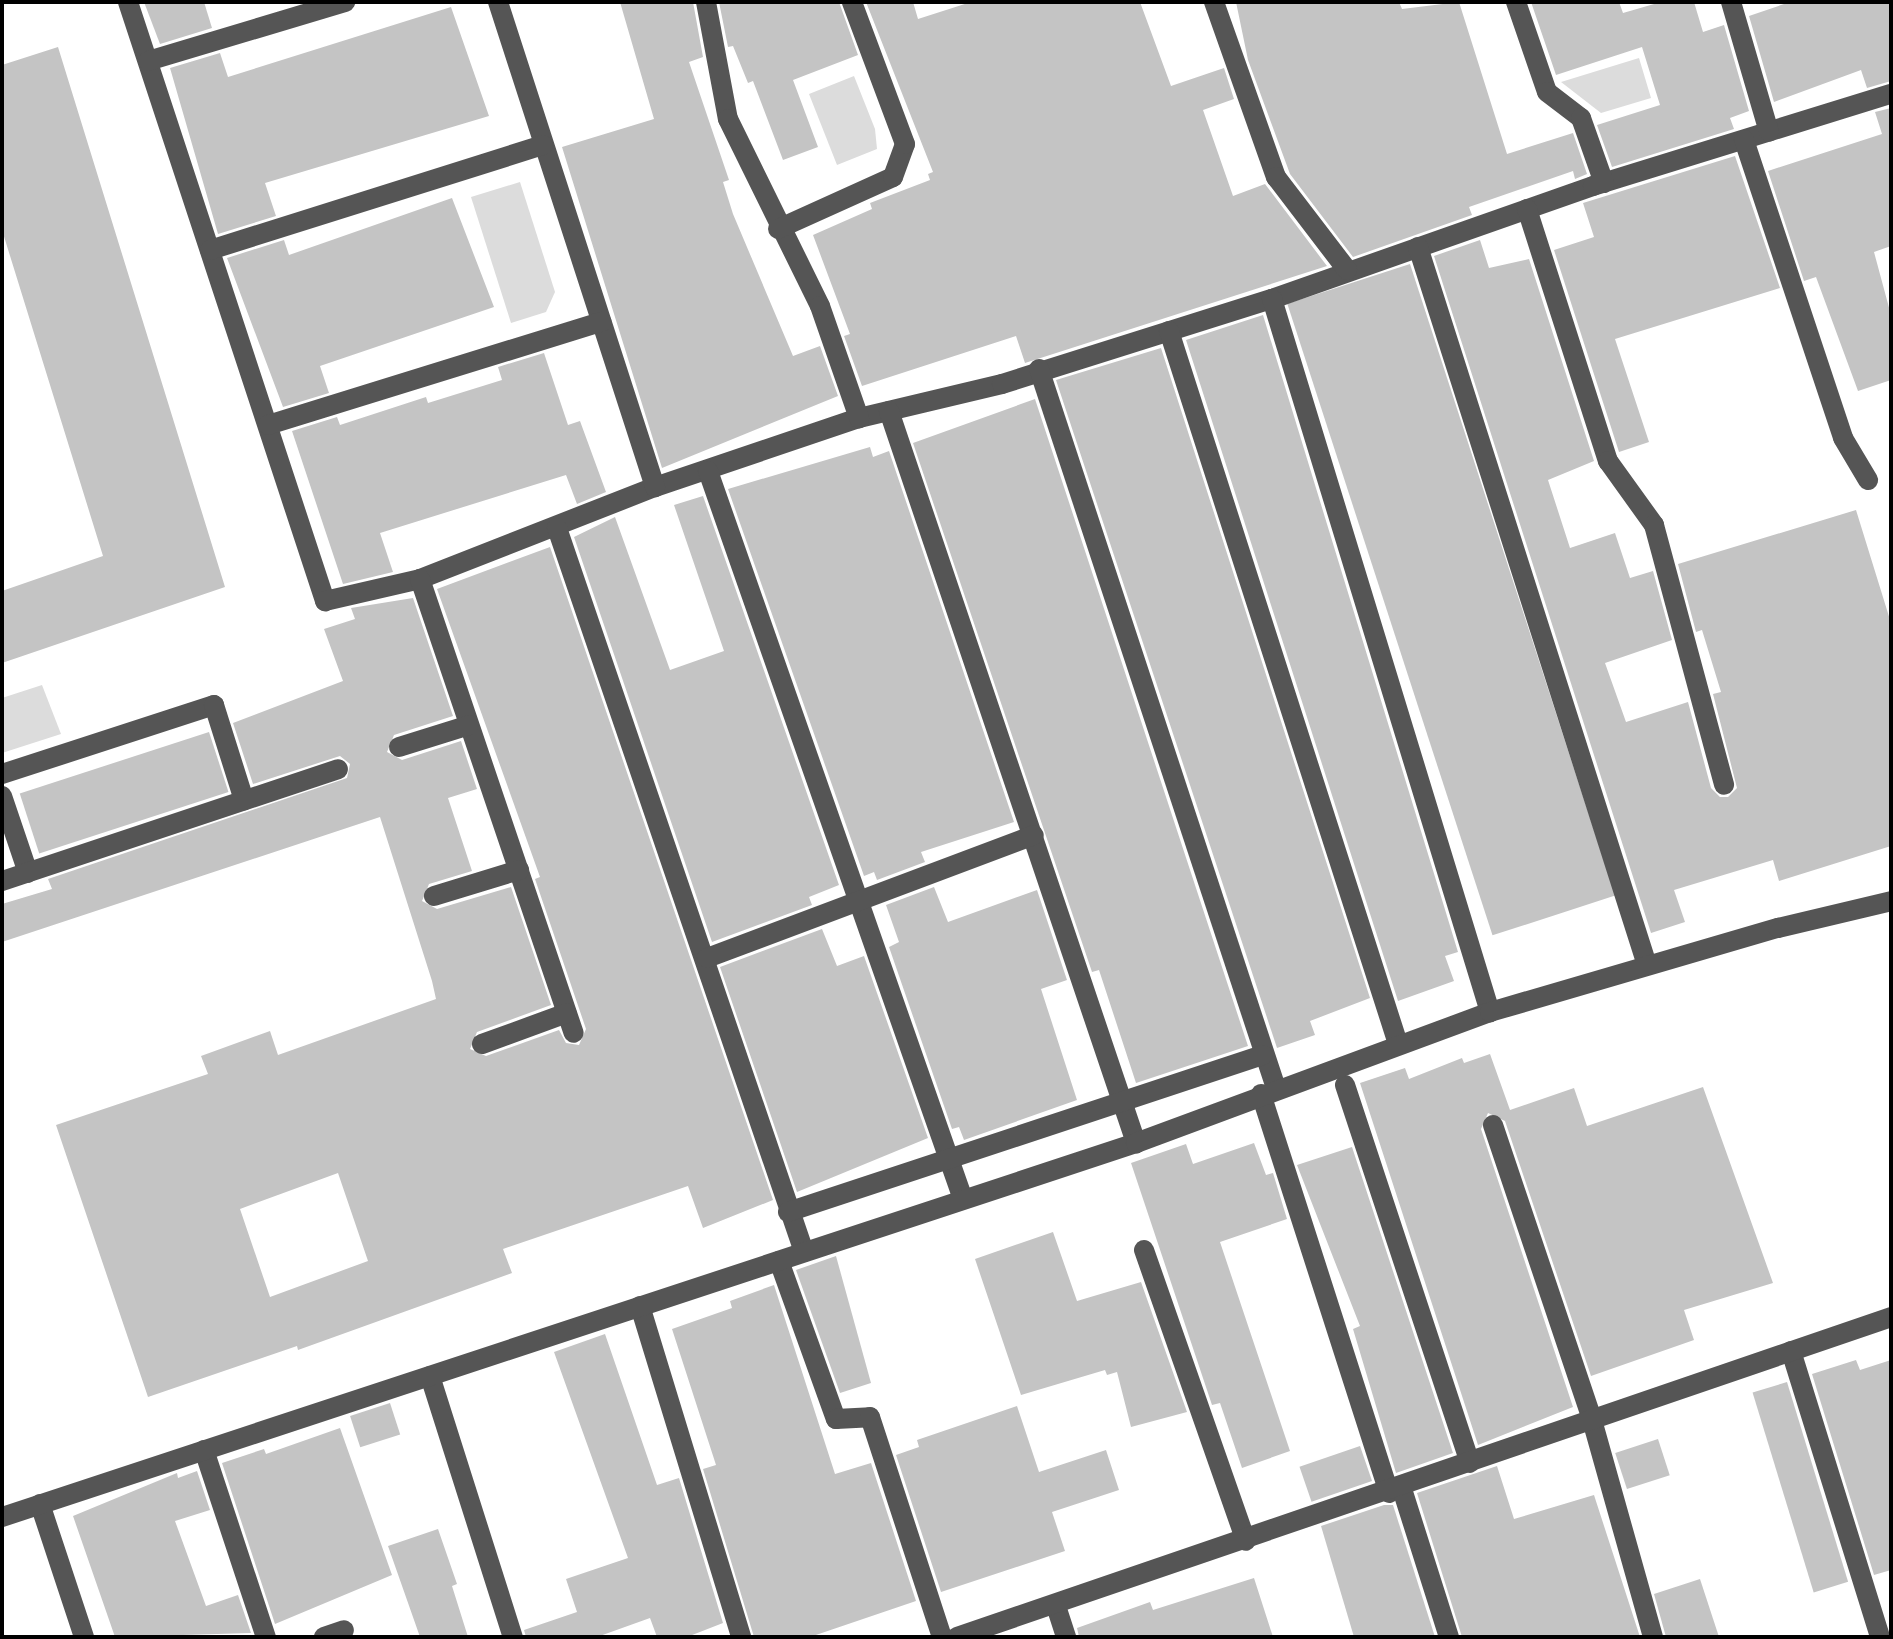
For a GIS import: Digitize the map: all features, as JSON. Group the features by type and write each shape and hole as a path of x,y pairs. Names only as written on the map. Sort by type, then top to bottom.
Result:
{"street":[{"path":"128,2 325,601 420,579 557,528 655,487 859,418 1002,384 1039,369 1272,299 1347,270 1604,183 1891,94"},
{"path":"148,61 345,2"},
{"path":"498,2 655,487"},
{"path":"706,2 728,119 778,229 820,306 859,418"},
{"path":"778,229 893,177 905,144 852,2"},
{"path":"1214,2 1276,177 1347,270"},
{"path":"1516,2 1547,92 1581,118 1604,183"},
{"path":"1731,2 1769,132"},
{"path":"1744,140 1843,438 1868,480"},
{"path":"210,250 543,145"},
{"path":"1527,209 1608,461 1654,525 1724,785"},
{"path":"1418,247 1647,965"},
{"path":"1272,299 1490,1012"},
{"path":"268,425 601,322"},
{"path":"1169,331 1398,1044"},
{"path":"1039,369 1263,1055 1268,1091 1396,1491 1449,1637"},
{"path":"889,411 1136,1143"},
{"path":"708,471 963,1199"},
{"path":"557,528 707,958 788,1212 804,1252"},
{"path":"420,579 574,1033"},
{"path":"2,774 214,705 244,800"},
{"path":"399,747 469,725"},
{"path":"2,881 338,769"},
{"path":"2,796 28,873"},
{"path":"707,958 1034,835"},
{"path":"434,896 519,870"},
{"path":"2,1517 1136,1143 1268,1091 1490,1012 1647,965 1891,901"},
{"path":"482,1044 567,1013"},
{"path":"788,1212 1263,1055"},
{"path":"1345,1085 1470,1463"},
{"path":"1493,1125 1592,1420 1653,1637"},
{"path":"1144,1250 1246,1541"},
{"path":"779,1261 836,1419 870,1417 942,1637"},
{"path":"640,1306 741,1637"},
{"path":"957,1637 1396,1491 1891,1317"},
{"path":"1791,1351 1880,1637"},
{"path":"430,1376 513,1637"},
{"path":"204,1450 266,1637"},
{"path":"40,1504 84,1637"},
{"path":"1056,1606 1066,1637"}],"shaded area":[{"path":"1639,58 1651,98 1601,113 1561,82"},
{"path":"854,76 875,129 877,149 837,165 809,94"},
{"path":"520,182 555,292 546,312 511,323 471,197"},
{"path":"42,685 61,734 2,753 2,698"}],"building":[{"path":"144,2 204,2 212,28 160,44"},
{"path":"620,2 693,2 703,57 689,62 729,180 723,182 733,214 793,356 820,346 838,396 662,468 562,147 654,119"},
{"path":"719,2 839,2 858,55 793,80 818,147 783,160 753,81 748,83 733,46 728,47"},
{"path":"866,2 913,2 918,19 971,2 1140,2 1171,86 1224,68 1234,99 1203,110 1233,196 1265,184 1327,266 1025,363 1016,336 862,386 844,336 850,334 813,235 872,209 870,203 930,180 928,174 933,172"},
{"path":"1236,2 1399,2 1402,9 1459,2 1507,154 1573,133 1587,174 1575,179 1573,171 1469,207 1472,215 1353,257 1290,174 1248,60"},
{"path":"1531,2 1619,2 1623,13 1661,2 1694,2 1703,32 1724,25 1749,111 1730,118 1734,129 1612,167 1597,125 1660,105 1642,47 1556,75"},
{"path":"1790,2 1891,2 1891,81 1867,88 1861,70 1774,102 1749,16"},
{"path":"451,7 489,116 265,183 276,216 218,234 170,68 220,53 228,77"},
{"path":"58,47 225,587 2,663 2,591 103,556 2,230 2,65"},
{"path":"1891,108 1891,246 1874,252 1891,315 1891,380 1858,391 1816,277 1804,281 1768,171 1882,134 1875,112"},
{"path":"1735,156 1780,288 1615,339 1649,442 1619,452 1554,250 1594,237 1583,203"},
{"path":"452,198 494,307 320,366 329,393 283,407 227,258 284,240 289,255"},
{"path":"1480,240 1489,268 1529,259 1594,461 1548,480 1570,548 1615,533 1630,578 1653,571 1672,640 1605,663 1626,722 1688,702 1711,788 1720,797 1728,797 1737,788 1713,694 1721,692 1702,630 1696,632 1678,564 1856,510 1891,623 1891,846 1779,881 1773,860 1674,890 1685,922 1651,933 1434,256"},
{"path":"1410,264 1615,896 1493,935 1287,304"},
{"path":"1263,315 1458,952 1445,956 1454,981 1398,1001 1186,340"},
{"path":"1161,348 1370,998 1310,1021 1315,1035 1277,1048 1056,380"},
{"path":"544,353 568,425 580,421 606,492 577,504 566,475 380,533 393,572 343,584 292,431 337,417 340,425 426,397 428,403 502,380 498,367"},
{"path":"1035,399 1248,1046 1136,1083 1099,970 1092,972 913,443"},
{"path":"870,447 873,457 889,451 1014,822 921,852 925,862 877,880 874,872 864,876 728,489"},
{"path":"703,496 839,885 809,897 812,905 712,942 574,537 615,517 670,670 724,651 674,505"},
{"path":"550,547 773,1200 703,1228 688,1186 503,1249 512,1273 298,1350 297,1346 148,1397 56,1125 208,1074 201,1056 270,1031 278,1055 436,999 432,981 380,817 2,942 2,904 52,889 48,879 347,778 350,764 340,756 253,784 233,723 343,681 324,629 355,619 351,608 413,598 453,716 394,735 387,752 402,760 461,741 477,789 448,798 472,871 429,884 422,901 437,909 511,887 551,1005 477,1032 470,1049 486,1056 559,1030 566,1043 579,1045 586,1029 535,879 540,877 437,589","holes":["338,1173 368,1261 270,1297 240,1209"]},
{"path":"209,732 228,792 39,853 20,793"},
{"path":"934,887 948,922 1037,890 1067,980 1041,989 1077,1100 964,1140 959,1127 952,1129 889,947 899,942 886,905"},
{"path":"822,929 837,966 864,956 928,1138 797,1192 720,967"},
{"path":"1490,1054 1510,1110 1574,1088 1587,1126 1703,1087 1773,1283 1684,1310 1694,1340 1591,1376 1505,1121 1488,1113 1481,1129 1573,1407 1478,1445 1360,1083 1405,1068 1409,1079 1462,1058 1464,1063"},
{"path":"1254,1143 1266,1175 1273,1173 1287,1219 1220,1242 1290,1451 1242,1468 1220,1403 1212,1405 1131,1163 1186,1144 1193,1164"},
{"path":"1352,1147 1453,1453 1396,1473 1353,1329 1360,1326 1297,1165"},
{"path":"1053,1232 1077,1301 1141,1282 1187,1412 1131,1427 1117,1372 1107,1375 1105,1370 1021,1395 975,1259"},
{"path":"836,1256 871,1383 840,1393 796,1270"},
{"path":"774,1285 835,1474 871,1463 916,1601 810,1637 754,1637 703,1469 716,1465 672,1329 732,1308 730,1301"},
{"path":"605,1334 657,1485 679,1478 723,1623 687,1637 657,1637 650,1618 597,1637 526,1637 524,1630 577,1612 566,1579 628,1558 554,1352"},
{"path":"1856,1360 1860,1370 1891,1360 1891,1570 1874,1575 1812,1374"},
{"path":"1787,1382 1848,1582 1814,1592 1753,1393"},
{"path":"390,1403 400,1434 360,1447 350,1416"},
{"path":"1017,1406 1039,1472 1106,1450 1119,1490 1052,1512 1065,1551 941,1592 896,1455 919,1447 917,1440"},
{"path":"340,1428 392,1575 275,1624 222,1463 264,1449 266,1454"},
{"path":"1658,1439 1670,1475 1627,1489 1615,1453"},
{"path":"1360,1446 1372,1481 1312,1502 1299,1467"},
{"path":"1497,1466 1514,1519 1594,1495 1640,1637 1462,1637 1417,1493"},
{"path":"197,1471 210,1510 175,1521 206,1606 238,1595 251,1633 115,1637 73,1516 177,1473 178,1478"},
{"path":"1384,1505 1393,1505 1435,1637 1354,1637 1321,1526"},
{"path":"438,1529 457,1584 452,1586 468,1637 420,1637 388,1546"},
{"path":"1254,1578 1273,1637 1079,1637 1077,1628 1150,1602 1153,1610"},
{"path":"1700,1579 1719,1637 1666,1637 1654,1594"}]}
